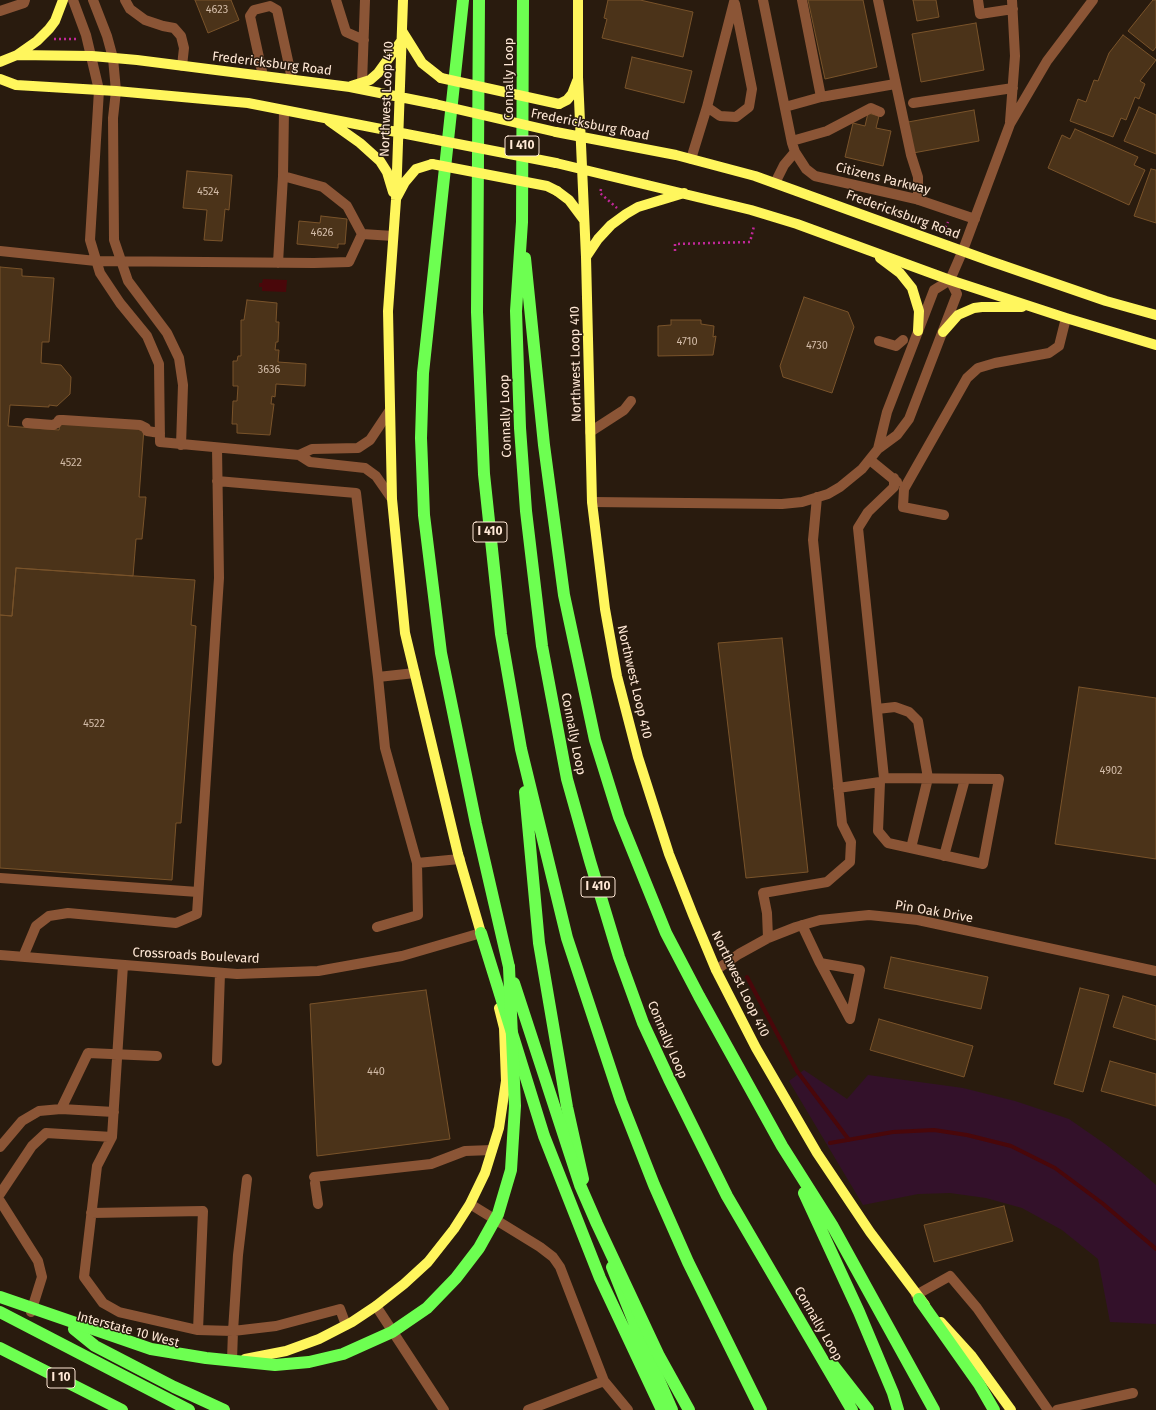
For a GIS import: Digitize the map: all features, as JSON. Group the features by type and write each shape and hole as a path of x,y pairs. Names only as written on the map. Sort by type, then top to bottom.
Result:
{"highway":[{"path":"463,0 424,366 421,438 424,515 441,653 476,824 509,966 527,1027 580,1185 652,1342 689,1410"},
{"name":"Connally Loop","path":"479,0 477,312 484,474 501,634 521,749 567,938 621,1101 654,1185 688,1262 761,1410"},
{"name":"Connally Loop","path":"523,0 522,222 516,311 520,428 526,511 545,666 568,779 590,862 619,957 643,1023 703,1150 727,1196 852,1410"},
{"path":"522,222 544,445 564,595 594,732 619,817 666,933 688,976 782,1146 832,1225 934,1410"},
{"path":"521,749 539,943 567,1107 582,1176 608,1257 638,1332 672,1410"},
{"path":"481,933 544,1136 600,1278 662,1410"},
{"path":"0,1296 151,1349 206,1358 275,1365 309,1362 344,1354 392,1332 427,1308 456,1278 479,1248 498,1214 511,1170 515,1106 509,966"},
{"path":"782,1146 859,1312 893,1393 898,1410"},
{"path":"918,1297 979,1384 994,1410"},
{"path":"0,1312 189,1410"},
{"path":"797,1317 868,1410"},
{"path":"74,1329 95,1346 174,1387 224,1410"},
{"name":"I 10","path":"0,1348 122,1410"}],"main road":[{"path":"17,55 37,41 49,29 57,16 63,0"},
{"name":"Northwest Loop 410","path":"403,0 396,200 388,311 392,499 405,634 460,859 481,933"},
{"name":"Northwest Loop 410","path":"578,0 578,77 582,137 586,258 592,502 605,609 617,676 638,757 669,854 716,970 756,1048 817,1153 870,1232 918,1297"},
{"path":"350,86 370,80 382,70 402,35 422,63 441,78 559,104 567,100 572,94 578,77"},
{"name":"Fredericksburg Road","path":"0,62 17,55 92,56 350,86 556,132 691,159 775,183 1106,301 1156,315"},
{"path":"0,80 16,86 116,91 248,103 583,168 786,220 950,280 1066,318 1156,345"},
{"path":"324,118 348,133 380,161 387,172 396,200"},
{"path":"396,200 405,182 416,169 432,164 547,186 569,200 584,220"},
{"path":"586,258 598,239 611,225 626,214 638,207 684,193"},
{"path":"872,252 900,273 912,288 919,311 918,331"},
{"path":"943,332 958,315 974,308 982,306 1032,307"},
{"name":"Interstate 10 West","path":"0,1296 31,1312 74,1329 166,1356 215,1362 254,1358 286,1351 346,1325 376,1306 404,1284 428,1262 454,1229 470,1204 485,1173 499,1128 506,1081 504,1028 481,933"},
{"path":"918,1297 971,1356 1011,1410"}],"street":[{"path":"0,11 24,3 25,0"},
{"path":"73,0 92,56 99,90 90,240 100,273 120,303 147,336 159,364 160,442 299,455 310,462 365,468 376,476 392,499"},
{"path":"93,0 107,36 113,58 116,91 113,118 114,240 128,281 167,332 179,358 183,385 181,445"},
{"path":"125,0 130,9 145,20 174,28 181,36 182,66"},
{"path":"336,0 346,32 364,40"},
{"path":"362,83 365,0"},
{"name":"Citizens Parkway","path":"763,0 792,141 795,152 806,169 815,176 877,189 918,200 975,219"},
{"path":"802,0 821,98"},
{"path":"878,0 895,84 911,155 918,178 918,200"},
{"path":"978,0 980,14 1012,4 1015,56 1010,124"},
{"path":"878,449 887,412 934,290 950,280 975,219 1010,124 1047,61 1092,0"},
{"path":"707,107 720,116 736,117 749,107 752,89 736,1"},
{"path":"691,159 736,1"},
{"path":"263,76 250,16 254,10 270,6 277,10 292,79"},
{"path":"785,107 821,98 895,84"},
{"path":"913,103 1013,88"},
{"path":"792,141 827,131 871,108 880,112"},
{"path":"278,263 283,176 284,110"},
{"path":"775,183 784,165 795,152"},
{"path":"283,176 323,187 346,206 362,234"},
{"path":"0,251 96,261 121,260 278,263 349,262 362,234"},
{"path":"362,234 393,236"},
{"path":"592,502 782,504 802,502 840,487 862,469 878,449 896,435 909,419 957,294 950,280"},
{"path":"944,515 903,507 904,489 967,378 978,368 995,363 1049,353 1059,346 1066,318"},
{"path":"879,341 900,343 907,361"},
{"path":"590,432 624,410 631,401"},
{"path":"299,455 312,449 358,448 370,440 390,410"},
{"path":"27,423 53,425 59,420 63,420 140,426 146,428 147,431 160,433"},
{"path":"23,957 36,926 49,916 68,913 176,923 197,914 219,578 217,448"},
{"path":"870,460 894,478 904,489"},
{"path":"838,788 882,780 928,778 999,780 983,864 888,843 878,831 882,780 877,709 858,528 868,512 894,487 894,478"},
{"path":"217,482 356,493 385,748 417,863 418,915 377,927"},
{"path":"768,938 767,913 763,893 827,882 850,862 851,842 842,824 813,540 817,497"},
{"path":"378,677 415,673"},
{"path":"877,709 895,707 909,712 918,721 928,778 910,848"},
{"path":"944,856 965,779"},
{"path":"417,863 460,859"},
{"path":"0,878 198,892"},
{"name":"Pin Oak Drive","path":"716,970 739,954 768,938 802,925 844,917 893,916 1156,971"},
{"path":"802,925 820,963 827,977 850,1019 860,970 820,963"},
{"name":"Crossroads Boulevard","path":"0,955 237,974 318,971 402,956 481,933"},
{"path":"123,965 112,1137 97,1166 84,1277 102,1303 119,1312 198,1330 233,1331 276,1326 340,1309 346,1325"},
{"path":"217,1061 220,973"},
{"path":"61,1109 88,1053 157,1056"},
{"path":"0,1147 22,1120 39,1111 61,1109 114,1112"},
{"path":"0,1194 32,1146 46,1133 112,1137"},
{"path":"318,1204 314,1180 431,1164 465,1151 492,1150"},
{"path":"232,1360 238,1255 246,1179"},
{"path":"0,1201 38,1260 42,1277 31,1312"},
{"path":"470,1204 540,1247 553,1257 560,1267 604,1381 628,1410"},
{"path":"91,1213 203,1211 198,1330"},
{"path":"918,1297 950,1276 977,1308 1048,1410"},
{"path":"376,1306 444,1410"},
{"path":"528,1410 604,1381"},
{"path":"1057,1410 1133,1393"}],"path":[{"path":"48,38 82,39"},
{"path":"68,39 69,45"},
{"path":"601,189 599,193 620,211"},
{"path":"943,232 948,222"},
{"path":"675,251 675,244 750,242 754,226"},
{"path":"945,229 952,230"}],"shaded area":[{"path":"263,279 287,280 286,292 262,291 262,287 259,287 259,283 262,283"},
{"path":"804,1070 847,1099 868,1075 963,1088 1015,1101 1069,1119 1105,1144 1156,1185 1156,1324 1110,1322 1098,1259 1062,1230 1022,1208 986,1198 950,1193 918,1194 863,1205 789,1081"}],"building":[{"path":"195,0 231,0 239,20 208,33"},
{"path":"608,0 640,0 693,12 683,57 602,38 607,19 604,18"},
{"path":"808,0 863,0 877,67 825,79"},
{"path":"913,0 936,0 939,17 917,21"},
{"path":"1153,0 1156,0 1156,47 1153,51 1128,31"},
{"path":"976,23 984,70 921,82 912,34"},
{"path":"1123,35 1156,60 1140,81 1145,84 1139,99 1135,97 1126,120 1121,118 1113,137 1070,121 1078,99 1086,102 1094,80 1098,81 1109,53"},
{"path":"632,57 692,71 684,103 625,88"},
{"path":"1139,107 1156,115 1156,154 1124,141"},
{"path":"974,110 979,141 913,153 908,122"},
{"path":"868,113 879,116 876,128 891,131 883,166 845,157 853,123 865,126"},
{"path":"1075,129 1138,157 1134,165 1145,170 1129,205 1048,168 1062,135 1070,139"},
{"path":"1151,169 1156,170 1156,223 1134,216"},
{"path":"187,171 232,175 229,210 225,209 222,241 204,240 207,210 183,208"},
{"path":"321,216 347,219 345,244 338,244 338,248 297,244 299,221 320,223"},
{"path":"0,267 22,269 22,276 54,278 49,342 42,342 41,363 61,365 71,377 70,394 57,406 10,405 8,426 59,430 60,422 144,428 139,497 146,497 142,539 136,539 133,576 16,568 12,616 0,615"},
{"path":"804,297 848,312 854,327 832,393 783,377 780,366"},
{"path":"247,300 277,303 276,322 279,322 278,342 276,342 275,350 279,350 278,362 306,364 305,386 276,384 275,397 272,396 271,404 274,404 270,435 237,433 237,424 232,424 233,401 237,401 238,386 233,386 233,361 237,361 238,356 241,356 241,320 244,320"},
{"path":"671,320 701,320 701,324 714,326 713,337 716,336 713,355 658,356 658,326 671,325"},
{"path":"16,568 195,580 191,625 196,626 181,823 176,823 172,880 0,868 0,615 12,616"},
{"path":"782,638 808,872 746,878 718,643"},
{"path":"1079,687 1156,698 1156,859 1055,844"},
{"path":"891,957 988,977 981,1009 884,988"},
{"path":"1080,988 1109,995 1083,1092 1054,1084"},
{"path":"426,990 450,1139 317,1156 310,1004"},
{"path":"1123,996 1156,1006 1156,1040 1113,1027"},
{"path":"879,1019 973,1046 964,1077 870,1050"},
{"path":"1110,1061 1156,1074 1156,1106 1101,1091"},
{"path":"1004,1206 1013,1241 934,1262 924,1225"}],"waterway":[{"path":"747,977 797,1071 849,1140"},
{"path":"830,1143 893,1132 934,1130 967,1135 1011,1146 1055,1168 1102,1203 1156,1249"}]}
